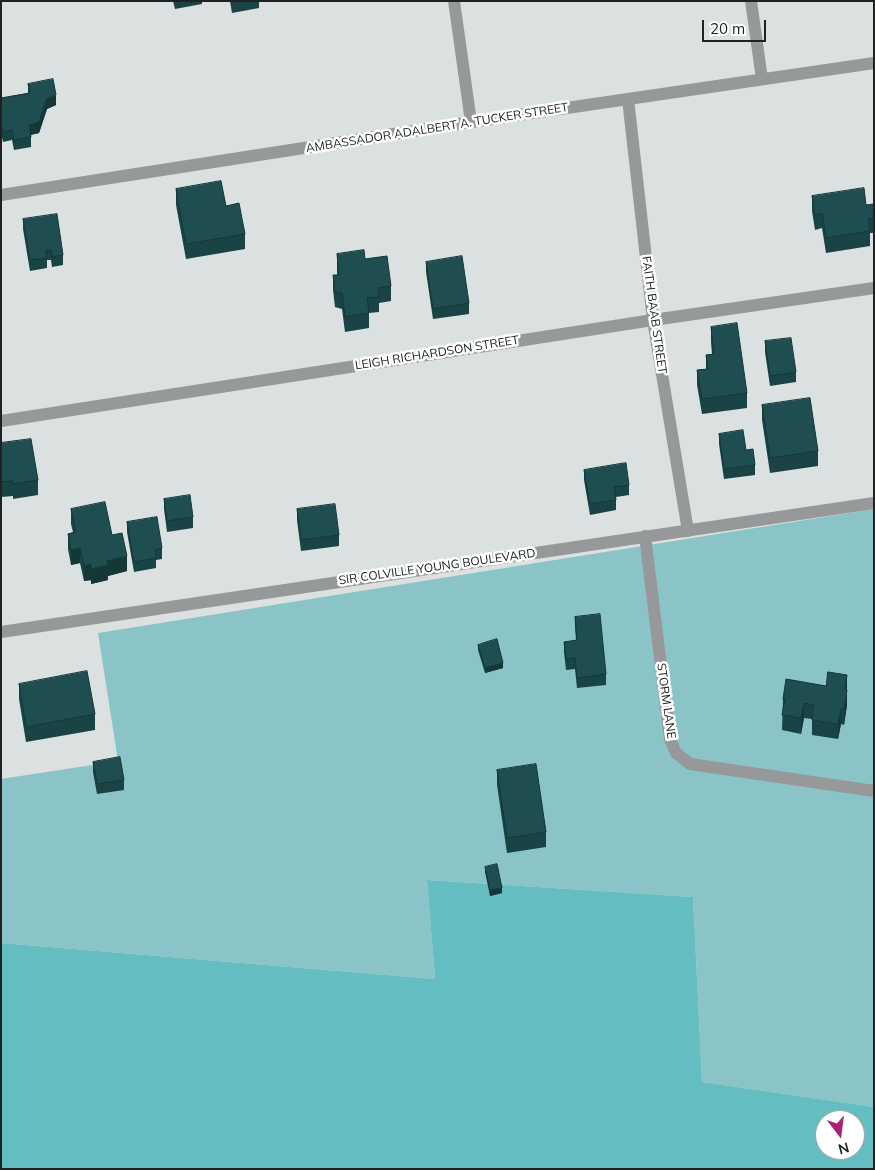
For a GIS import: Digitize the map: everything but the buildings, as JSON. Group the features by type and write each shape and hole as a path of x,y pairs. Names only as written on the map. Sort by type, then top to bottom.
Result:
{"street":[{"path":"454,1 471,122"},
{"path":"751,1 762,79"},
{"name":"AMBASSADOR ADALBERT A. TUCKER STREET","path":"1,195 471,122 874,63"},
{"name":"FAITH BAAB STREET","path":"628,99 653,320 688,531"},
{"name":"LEIGH RICHARDSON STREET","path":"1,421 653,320 874,288"},
{"name":"SIR COLVILLE YOUNG BOULEVARD","path":"1,632 874,503"},
{"name":"STORM LANE","path":"645,536 670,739 676,754 690,764 874,791"}],"shaded area":[{"path":"874,509 874,1107 702,1082 693,897 427,880 435,979 1,943 1,779 118,761 98,633"},
{"path":"427,880 693,897 702,1082 874,1107 874,1169 1,1169 1,943 435,979"}]}
